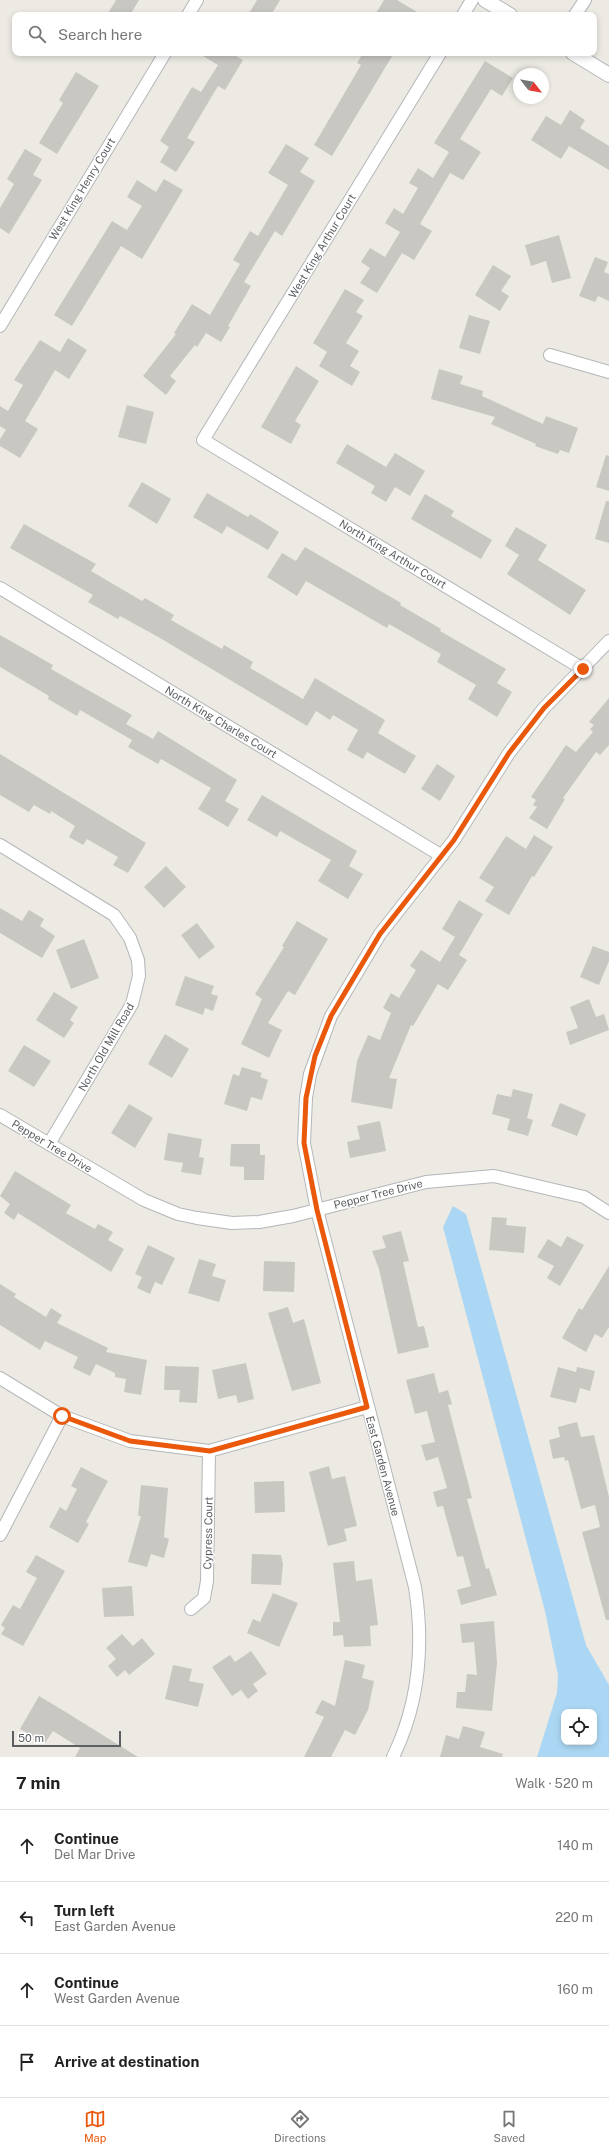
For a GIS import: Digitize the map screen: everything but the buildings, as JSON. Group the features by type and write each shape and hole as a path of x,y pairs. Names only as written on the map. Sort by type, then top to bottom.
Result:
{"street":[{"path":"190,12 197,0"},
{"path":"465,12 472,0"},
{"path":"485,0 505,12"},
{"path":"577,12 585,0"},
{"name":"West King Henry Court","path":"0,326 163,56"},
{"name":"West King Arthur Court","path":"203,440 438,56"},
{"path":"578,56 609,75"},
{"path":"550,354 609,372"},
{"name":"North King Arthur Court","path":"203,440 583,669"},
{"name":"North King Charles Court","path":"0,588 442,856"},
{"name":"East Garden Avenue","path":"393,1757 414,1696 419,1667 420,1629 415,1587 317,1210 304,1143 306,1098 310,1074 331,1016 369,951 394,915 454,840 509,753 544,708 609,642"},
{"name":"North Old Mill Road","path":"0,845 114,916 130,938 138,960 139,976 132,1004 49,1144"},
{"name":"Pepper Tree Drive","path":"0,1115 144,1200 191,1217 232,1223 259,1222 317,1210 426,1182 494,1176 584,1197 609,1213"},
{"path":"0,1378 62,1416 130,1441 210,1451 367,1407"},
{"path":"0,1535 62,1416"},
{"name":"Cypress Court","path":"191,1609 204,1598 208,1581 210,1451"}],"water":[{"path":"453,1206 466,1214 586,1645 609,1685 609,1757 537,1757 557,1693 558,1675 545,1611 443,1227"}],"route":[{"path":"62,1416 130,1441 210,1451 367,1407 317,1210 304,1143 306,1098 315,1056 322,1035 331,1016 380,934 454,840 509,753 544,708 583,669"}]}
